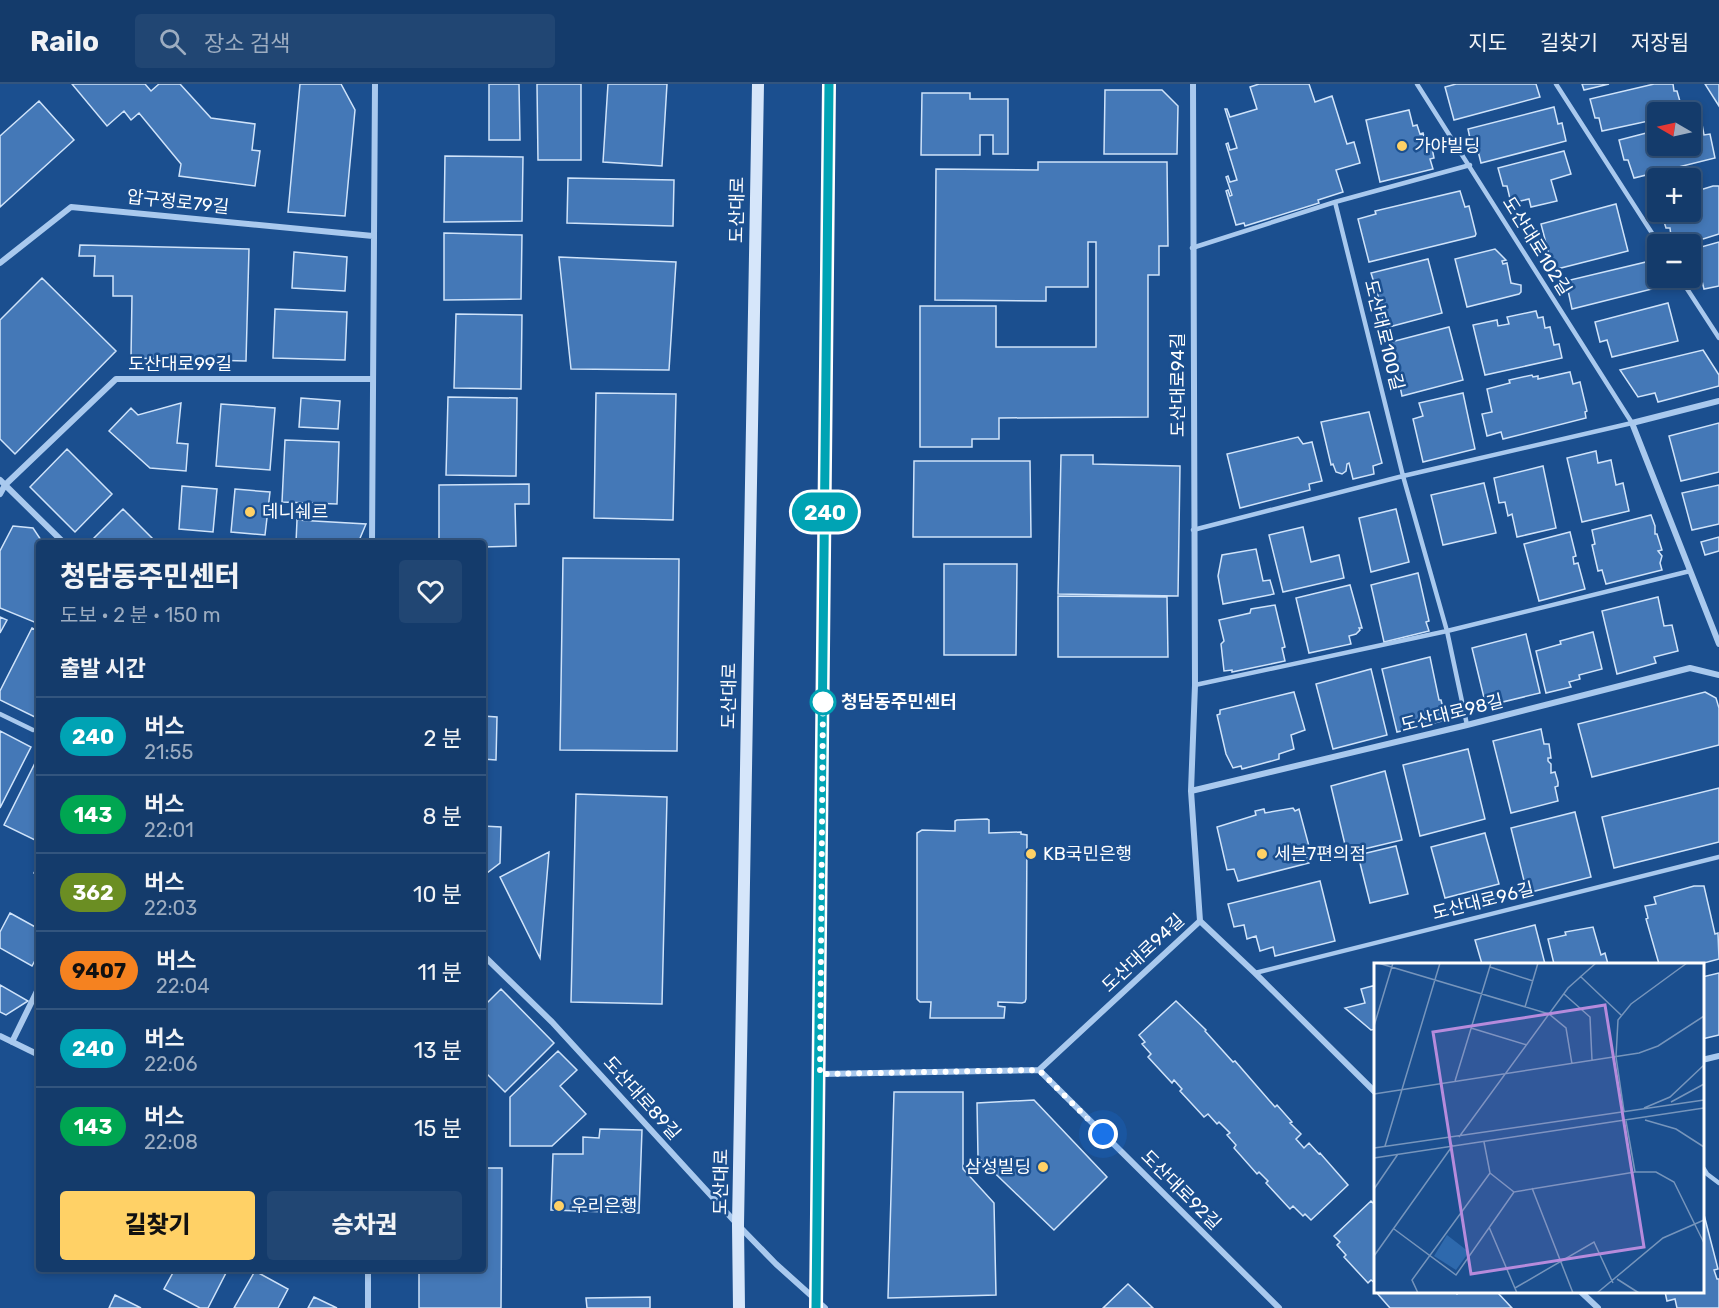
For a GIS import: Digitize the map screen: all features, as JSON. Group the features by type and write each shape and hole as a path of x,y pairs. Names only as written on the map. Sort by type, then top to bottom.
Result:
{"main road":[{"name":"도산대로","path":"739,1308 738,1225 758,84"},
{"path":"819,1305 829,84"}],"street":[{"path":"372,540 375,84"},
{"name":"도산대로94길","path":"1039,1070 1200,921 1191,791 1195,686 1193,84"},
{"name":"압구정로79길","path":"0,263 72,207 373,236"},
{"name":"도산대로99길","path":"0,494 2,482 116,379 373,379"},
{"path":"1719,401 1632,423 1719,644"},
{"path":"2,482 61,540"},
{"name":"도산대로98길","path":"1191,791 1467,725 1690,668 1719,675"},
{"path":"1200,921 1374,1091"},
{"name":"도산대로89길","path":"486,958 552,1022 738,1225 819,1305"},
{"path":"12,1042 36,993"},
{"path":"0,1036 36,1054"},
{"path":"1704,1060 1719,1056"},
{"path":"820,1074 1039,1070"},
{"name":"도산대로92길","path":"1039,1070 1279,1308"},
{"path":"368,1272 368,1308"},
{"path":"1582,1293 1598,1308"}],"lane":[{"name":"도산대로102길","path":"1417,84 1632,423"},
{"path":"1556,84 1653,234"},
{"path":"1192,248 1335,202 1470,165"},
{"name":"도산대로100길","path":"1335,202 1403,476 1447,631 1467,725"},
{"path":"1686,288 1719,338"},
{"path":"1193,530 1403,476 1632,423"},
{"path":"1195,686 1447,631 1690,571"},
{"path":"0,714 33,730"},
{"name":"도산대로96길","path":"1255,973 1719,857"},
{"path":"1704,1169 1719,1183"}],"building":[{"path":"72,84 145,84 151,91 159,84 180,84 211,118 255,124 252,150 260,151 255,186 179,176 181,164 139,113 131,120 124,111 107,126"},
{"path":"300,84 341,84 355,110 345,216 288,212"},
{"path":"489,84 519,84 520,140 489,140"},
{"path":"537,84 581,84 581,160 538,160"},
{"path":"608,84 667,84 662,166 603,162"},
{"path":"1259,84 1309,84 1315,102 1332,96 1347,144 1354,142 1360,163 1336,170 1343,192 1318,200 1319,203 1245,226 1244,223 1236,225 1226,191 1228,190 1230,196 1232,195 1226,177 1228,176 1230,182 1237,180 1226,144 1228,143 1230,150 1237,148 1225,109 1230,117 1257,109 1250,87"},
{"path":"1456,84 1536,84 1540,97 1454,120 1445,87"},
{"path":"1582,84 1609,84 1584,90"},
{"path":"1654,84 1673,84 1680,102 1647,102 1647,121 1602,131 1599,118 1595,118 1590,99"},
{"path":"1705,84 1719,84 1719,106"},
{"path":"1105,90 1162,90 1178,106 1177,154 1104,154"},
{"path":"922,93 970,93 970,99 1008,99 1008,154 993,154 993,135 980,135 980,155 921,155"},
{"path":"39,101 74,140 0,207 0,136"},
{"path":"1554,107 1558,124 1562,123 1566,141 1481,163 1477,147 1472,148 1468,129"},
{"name":"가야빌딩","path":"1409,110 1413,126 1417,125 1420,134 1423,133 1426,144 1431,143 1434,158 1430,159 1433,169 1380,182 1366,120"},
{"path":"1701,119 1704,135 1710,134 1715,158 1674,168 1647,168 1647,175 1634,178 1628,160 1624,160 1619,140 1647,133 1647,156 1701,156"},
{"path":"1564,151 1571,174 1551,180 1557,201 1531,207 1529,199 1511,203 1507,186 1503,186 1498,168"},
{"path":"445,156 523,157 522,221 444,222"},
{"path":"1038,162 1167,162 1168,246 1159,246 1159,275 1148,275 1148,417 999,418 999,439 972,439 972,447 920,447 920,306 996,306 996,347 1096,347 1096,242 1088,242 1088,287 1046,287 1046,301 935,300 936,169 1038,170"},
{"path":"568,178 674,180 673,226 567,223"},
{"path":"1719,186 1719,234 1701,240 1701,234 1671,234 1670,228 1666,228 1664,222 1701,222 1701,190"},
{"path":"1460,191 1465,207 1469,206 1475,236 1369,262 1358,219 1376,214 1375,211"},
{"path":"1616,204 1628,251 1553,270 1541,224"},
{"path":"444,233 522,235 521,299 444,300"},
{"path":"1719,242 1719,286 1704,289 1701,277 1701,247"},
{"path":"80,245 249,249 246,361 131,358 132,296 113,296 113,276 94,276 95,256 79,256"},
{"path":"1495,249 1506,260 1502,261 1503,264 1507,263 1511,283 1521,285 1521,292 1467,307 1455,259"},
{"path":"294,252 347,257 345,291 292,288"},
{"path":"559,257 676,262 669,370 571,369"},
{"path":"1428,259 1442,313 1385,328 1382,315 1384,315 1371,273"},
{"path":"1646,262 1647,288 1652,289 1572,309 1566,281"},
{"path":"42,278 116,351 15,454 0,439 0,320"},
{"path":"1668,303 1678,341 1612,357 1607,340 1600,342 1595,322"},
{"path":"275,309 347,312 345,360 273,358"},
{"path":"1536,311 1538,318 1543,317 1545,328 1550,327 1554,345 1559,344 1562,358 1485,375 1473,325 1497,320 1498,326 1509,324 1507,317"},
{"path":"456,314 522,315 521,389 454,388"},
{"path":"1449,327 1463,380 1402,396 1391,342"},
{"path":"1703,350 1719,375 1719,386 1658,402 1655,393 1638,397 1620,370"},
{"path":"1570,372 1573,384 1580,382 1587,411 1585,412 1586,418 1503,439 1501,432 1487,436 1482,414 1492,412 1487,389 1510,383 1509,380 1532,375 1533,377 1538,376 1538,379"},
{"path":"596,393 676,394 673,520 594,518"},
{"path":"1463,393 1475,449 1423,462 1413,419 1423,416 1419,403"},
{"path":"448,397 517,398 516,476 446,475"},
{"path":"301,398 340,401 338,429 299,427"},
{"path":"181,403 177,443 188,444 186,471 150,468 109,431 131,408 138,415"},
{"path":"221,404 275,408 270,470 216,466"},
{"path":"1369,412 1382,463 1373,466 1374,474 1353,479 1349,463 1342,474 1336,472 1333,464 1331,465 1321,422"},
{"path":"1719,423 1719,472 1681,481 1669,436"},
{"path":"1298,437 1303,444 1312,442 1322,481 1309,484 1310,490 1240,508 1227,454"},
{"path":"285,440 339,442 337,504 282,502"},
{"path":"67,449 112,494 75,532 30,487"},
{"path":"1596,451 1598,463 1611,460 1616,485 1623,483 1629,511 1582,522 1567,458"},
{"path":"1061,455 1093,455 1093,464 1180,466 1178,596 1058,594"},
{"path":"914,461 1030,461 1031,537 913,537"},
{"path":"1543,466 1556,528 1517,537 1512,514 1508,516 1505,502 1499,503 1494,478"},
{"path":"1484,483 1496,533 1443,545 1431,495"},
{"path":"529,484 529,504 515,504 516,546 486,547 486,540 439,540 439,485"},
{"path":"1719,485 1719,524 1692,530 1682,493"},
{"path":"182,486 217,489 213,532 179,529"},
{"name":"데니쉐르","path":"235,489 270,492 265,535 231,532"},
{"path":"123,509 154,540 92,540"},
{"path":"1396,509 1409,562 1371,572 1359,518"},
{"path":"1651,515 1655,534 1657,534 1662,550 1658,551 1662,556 1660,563 1662,570 1606,584 1602,570 1598,571 1592,545 1595,544 1592,530"},
{"path":"297,520 366,524 359,540 296,540"},
{"path":"13,526 33,528 41,540 36,540 36,623 0,608 0,551"},
{"path":"1303,527 1311,562 1339,555 1344,578 1283,592 1269,535"},
{"path":"1570,532 1576,556 1573,557 1574,564 1578,563 1585,589 1539,601 1524,544"},
{"path":"1719,537 1719,551 1705,555 1701,542"},
{"path":"1256,549 1263,581 1270,580 1274,594 1223,604 1218,576 1222,555"},
{"path":"563,558 679,559 677,751 560,750"},
{"path":"944,564 1017,564 1016,655 944,655"},
{"path":"1418,573 1429,621 1426,622 1429,631 1384,642 1371,585"},
{"path":"1350,585 1362,628 1359,628 1356,634 1349,636 1351,644 1309,653 1296,598"},
{"path":"1058,596 1167,597 1168,657 1058,657"},
{"path":"1658,597 1664,626 1672,625 1678,651 1654,657 1656,663 1617,674 1602,611"},
{"path":"1275,605 1285,647 1282,648 1285,661 1232,672 1232,670 1224,671 1221,644 1224,641 1219,620 1250,613 1251,609"},
{"path":"0,617 7,620 0,633"},
{"path":"32,628 36,630 36,718 0,700 0,691"},
{"path":"1593,632 1602,669 1579,675 1580,679 1569,682 1571,687 1546,693 1536,651 1561,644 1560,641"},
{"path":"1526,634 1540,693 1486,706 1472,648"},
{"path":"1430,657 1439,700 1441,700 1446,720 1397,732 1382,669"},
{"path":"1371,669 1387,735 1333,749 1316,684"},
{"path":"1294,692 1305,730 1291,735 1294,749 1279,754 1279,759 1242,769 1241,766 1233,768 1226,754 1217,715 1220,714 1220,710"},
{"path":"1705,692 1716,698 1719,708 1719,745 1592,777 1578,724"},
{"path":"486,716 497,717 496,760 486,759"},
{"path":"1541,729 1544,744 1549,744 1551,758 1548,758 1548,761 1551,764 1551,773 1555,772 1558,782 1558,786 1555,787 1558,801 1511,813 1493,741"},
{"path":"0,731 31,747 0,808"},
{"path":"1468,749 1485,819 1420,836 1403,765"},
{"path":"36,761 36,841 4,825"},
{"path":"1385,771 1402,840 1347,853 1331,786"},
{"path":"1719,788 1719,842 1614,868 1602,817"},
{"path":"576,794 667,797 662,1004 571,1002"},
{"path":"1293,808 1295,811 1299,809 1310,850 1305,851 1309,863 1238,881 1234,869 1227,870 1217,827 1256,815 1255,811 1264,809 1265,813"},
{"path":"1575,812 1591,877 1527,893 1511,828"},
{"path":"957,820 989,820 989,833 1021,832 1027,835 1026,999 1022,1003 998,1002 998,1006 1005,1007 1004,1018 930,1018 931,1002 920,1002 917,999 917,833 922,830 955,831"},
{"path":"486,826 501,827 500,863 486,874"},
{"path":"1485,833 1499,884 1445,898 1431,847"},
{"path":"1396,846 1408,894 1370,903 1358,855"},
{"path":"549,852 540,958 500,877"},
{"path":"1320,881 1335,941 1275,956 1273,947 1260,951 1256,936 1247,939 1244,925 1234,927 1228,904"},
{"path":"1694,886 1704,886 1715,934 1718,933 1719,959 1704,963 1659,963 1646,919 1648,918 1645,906 1656,904 1654,897"},
{"path":"10,913 36,927 36,959 32,966 0,948 0,932"},
{"path":"1535,925 1545,963 1482,963 1475,940"},
{"path":"1593,927 1601,955 1605,953 1608,963 1554,963 1548,939 1566,935 1565,932"},
{"path":"1719,973 1719,1035 1704,1039 1704,977"},
{"path":"0,985 28,1001 6,1015 0,1012"},
{"path":"1374,986 1374,1029 1371,1030 1345,1008 1365,1003 1361,989"},
{"path":"501,989 554,1043 505,1092 486,1073 486,1004"},
{"path":"1176,1001 1206,1030 1233,1062 1235,1061 1275,1107 1277,1105 1292,1122 1290,1123 1301,1134 1296,1139 1304,1148 1309,1143 1348,1185 1311,1220 1293,1206 1290,1209 1266,1183 1268,1181 1259,1172 1257,1174 1234,1148 1236,1145 1227,1135 1230,1133 1208,1114 1204,1117 1180,1091 1182,1089 1174,1080 1172,1083 1148,1057 1151,1054 1142,1044 1145,1042 1139,1035"},
{"path":"558,1051 577,1070 560,1086 586,1114 552,1146 510,1146 510,1097"},
{"path":"894,1092 963,1092 963,1169 994,1203 996,1295 888,1298"},
{"name":"삼성빌딩","path":"1034,1100 1107,1177 1054,1230 978,1157 977,1103"},
{"path":"600,1129 642,1130 639,1213 551,1210 553,1154 583,1154 583,1137 599,1138"},
{"path":"486,1168 502,1168 501,1308 419,1308 419,1272 486,1272"},
{"path":"1371,1201 1374,1204 1374,1282 1371,1280 1368,1283 1344,1257 1346,1255 1337,1245 1340,1242 1334,1236"},
{"path":"1704,1215 1718,1269 1714,1270 1719,1279 1719,1308 1677,1308 1675,1299 1667,1301 1665,1293 1704,1293"},
{"path":"173,1272 226,1272 208,1308 200,1308 164,1289"},
{"path":"254,1272 288,1289 278,1308 234,1308"},
{"path":"1128,1284 1153,1308 1103,1308"},
{"path":"1377,1293 1498,1293 1512,1308 1390,1308"},
{"path":"115,1295 141,1308 109,1308"},
{"path":"314,1297 337,1308 308,1308"},
{"path":"650,1297 650,1308 587,1308 586,1298"}],"bus line":[{"name":"240","path":"816,1308 829,84"}],"place":[{"name":"가야빌딩","path":"1402,146"},
{"name":"데니쉐르","path":"250,512"},
{"name":"청담동주민센터","path":"823,702"},
{"name":"KB국민은행","path":"1031,854"},
{"name":"세븐7편의점","path":"1262,854"},
{"name":"삼성빌딩","path":"1043,1167"},
{"name":"우리은행","path":"559,1206"}],"route":[{"path":"823,702 823,697 820,1074 1039,1070 1103,1134"}]}
